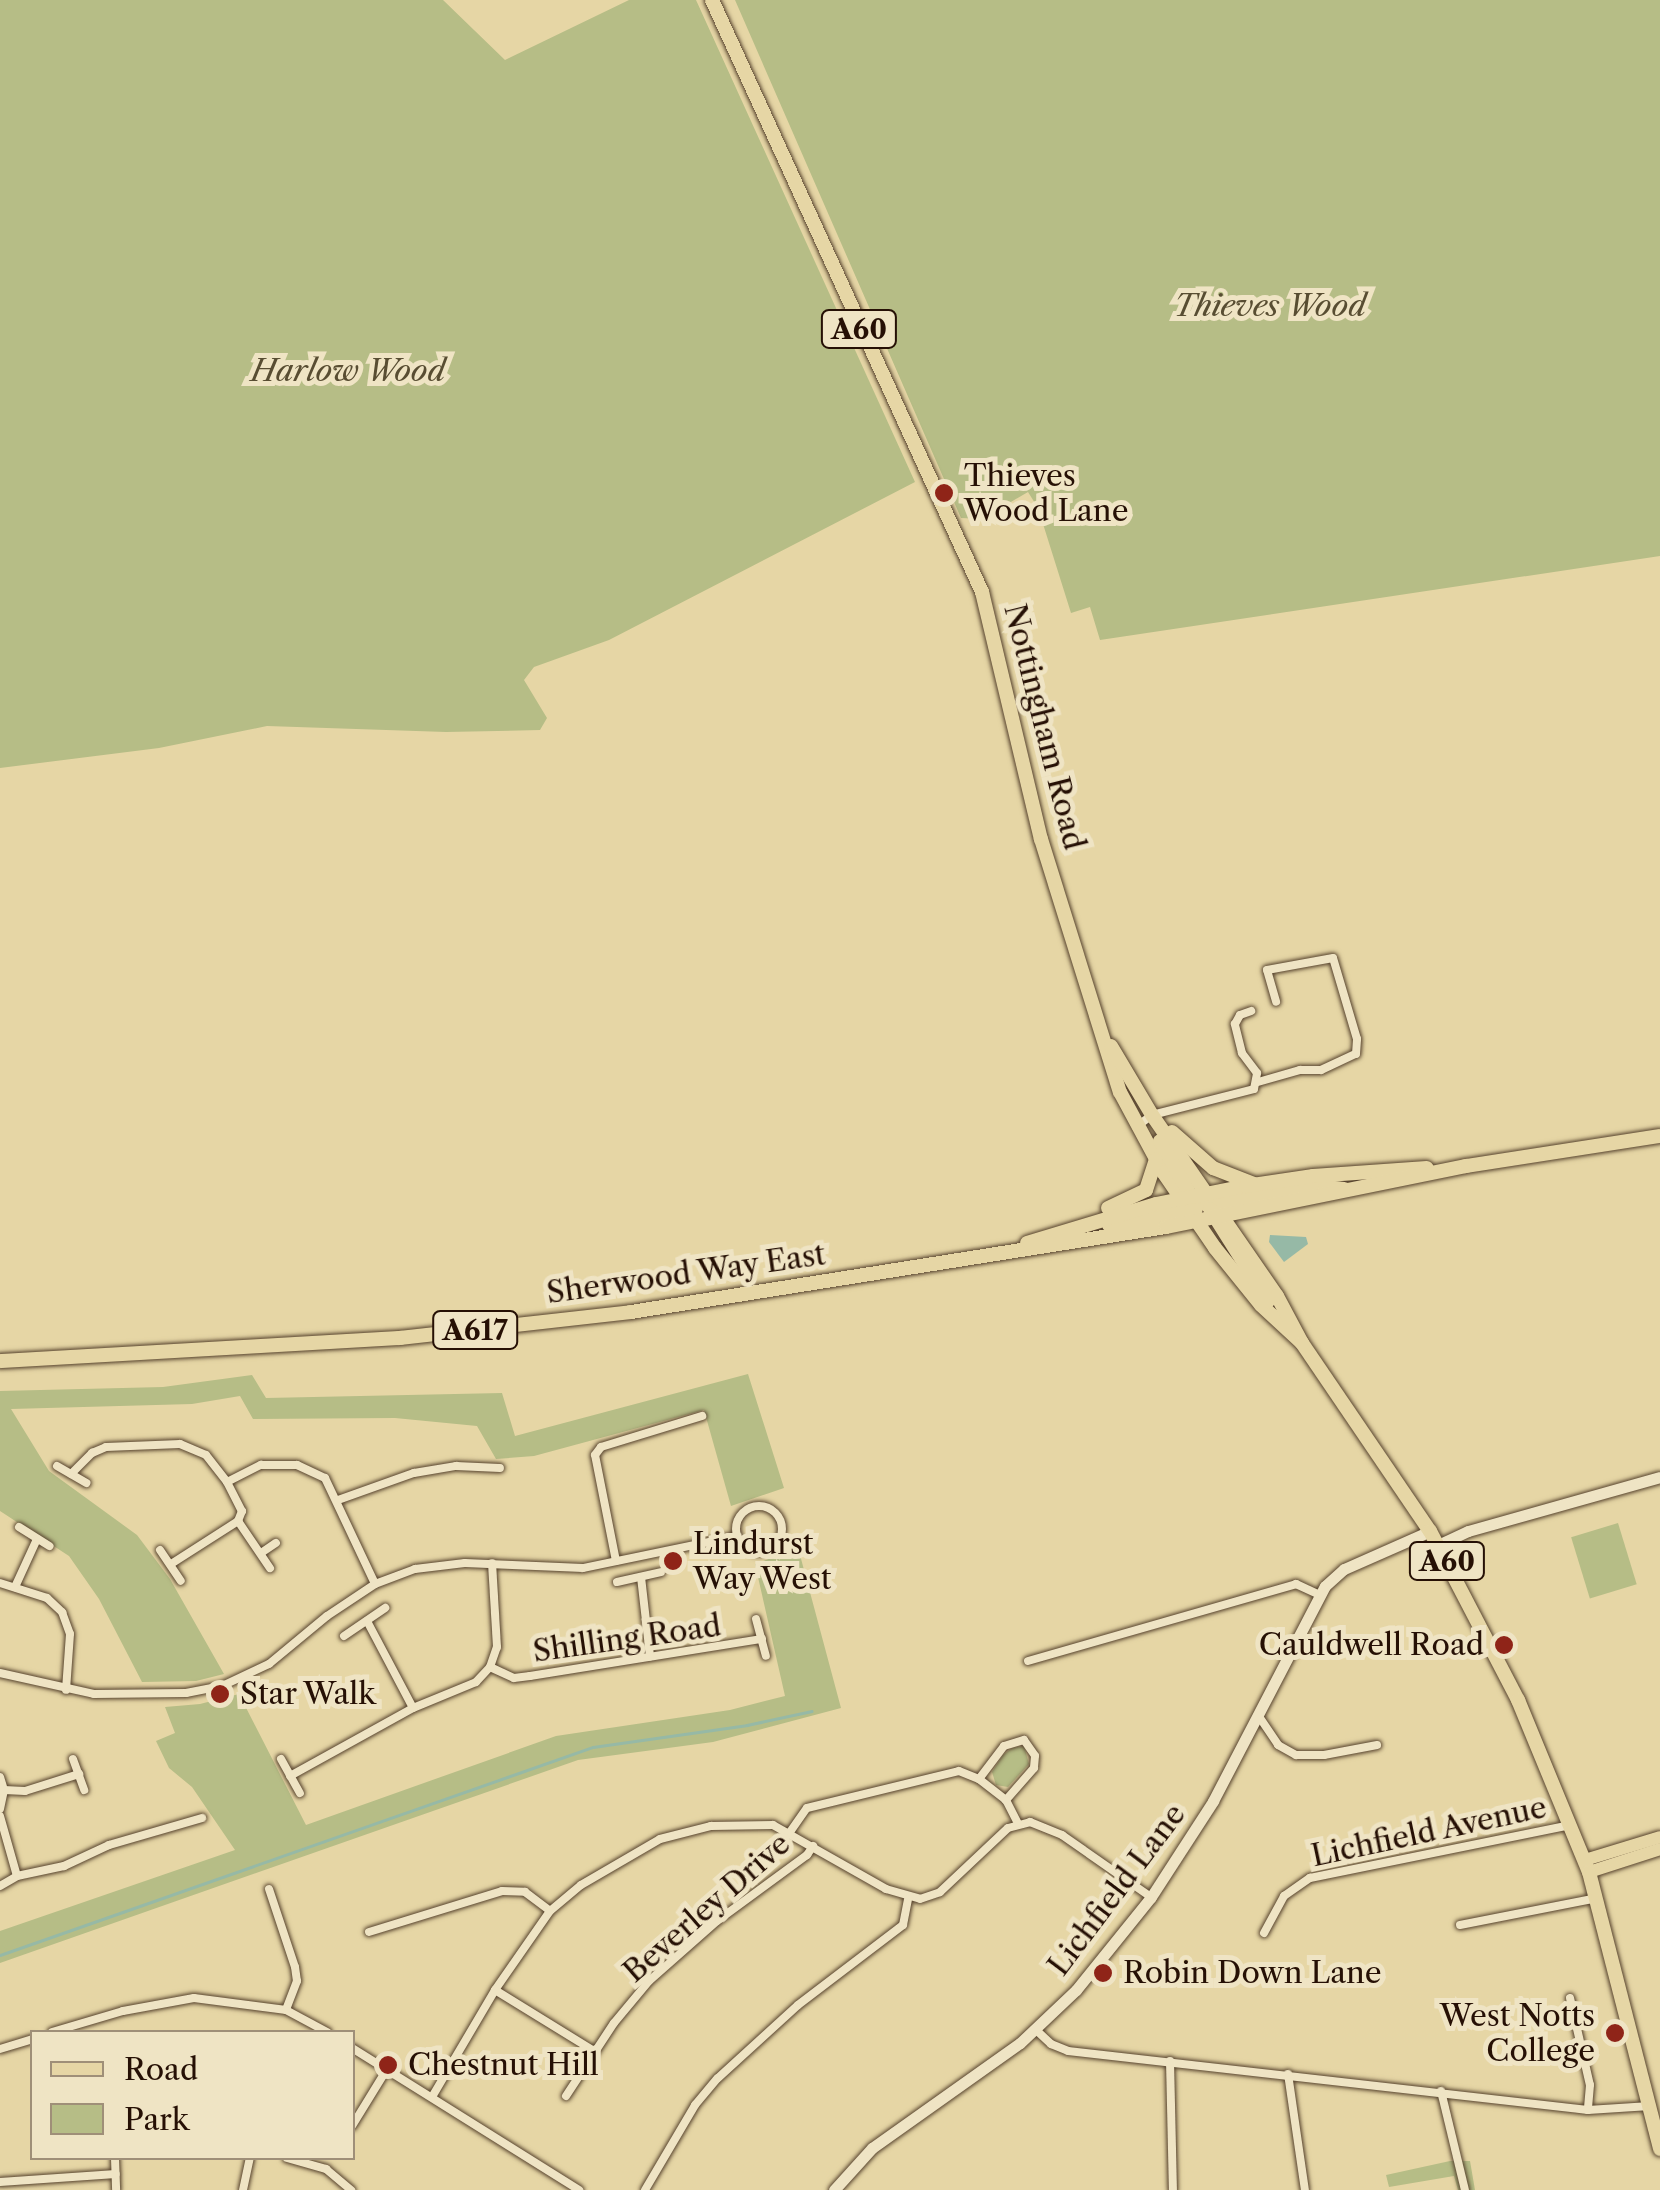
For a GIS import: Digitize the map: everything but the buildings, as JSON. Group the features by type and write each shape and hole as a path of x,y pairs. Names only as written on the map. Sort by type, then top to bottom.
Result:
{"highway":[{"name":"Nottingham Road","path":"712,0 982,592 1042,839 1106,1038 1112,1076 1156,1160 1202,1207 1277,1296 1302,1344 1434,1538 1518,1700 1587,1866 1660,2149"},
{"name":"Nottingham Road","path":"1106,1038 1260,1305 1302,1344"},
{"path":"1152,1115 1213,1168 1256,1185"},
{"name":"A617","path":"1202,1207 1359,1190 1466,1166 1660,1136"},
{"path":"1081,1224 1146,1190 1156,1160"},
{"name":"A617","path":"1202,1207 1256,1185 1329,1174 1466,1166"},
{"path":"1081,1224 1107,1225 1202,1207"},
{"name":"Sherwood Way East","path":"0,1360 400,1338 769,1292 1018,1248 1202,1207"},
{"name":"Sherwood Way East","path":"1018,1248 1081,1224"}],"main road":[{"path":"1587,1866 1660,1837"},
{"path":"1587,1866 1660,1849"}],"street":[{"path":"1136,1126 1152,1115 1254,1090 1258,1082 1300,1070 1321,1070 1354,1058 1358,1048 1336,965 1329,956 1267,970 1276,1002"},
{"path":"1251,1011 1240,1015 1234,1024 1258,1082"},
{"path":"616,1561 593,1462 601,1447 702,1416"},
{"path":"72,1474 92,1454 106,1447 180,1444 206,1455 228,1482 242,1511 238,1521 171,1564"},
{"path":"483,1452 483,1465"},
{"path":"228,1482 261,1464 297,1465 325,1478 375,1584"},
{"path":"338,1500 414,1473 483,1465 500,1468"},
{"path":"57,1466 87,1483"},
{"path":"1028,1662 1296,1584 1320,1595 1344,1569 1434,1538 1660,1477"},
{"path":"753,1507 771,1509 782,1523 779,1541 765,1552 748,1549 738,1536 740,1518 753,1507"},
{"path":"238,1521 270,1568"},
{"path":"19,1527 49,1546"},
{"path":"0,1673 66,1690 152,1694 222,1686 285,1654 327,1616 375,1584 440,1564 492,1563 565,1569 738,1536"},
{"path":"15,1587 37,1539"},
{"path":"261,1553 276,1543"},
{"path":"160,1550 181,1581"},
{"path":"290,1776 413,1708 472,1685 490,1667 497,1636 492,1563"},
{"path":"617,1582 661,1572"},
{"path":"641,1577 650,1656"},
{"path":"0,1583 47,1598 62,1612 70,1634 66,1690"},
{"name":"Lichfield Lane","path":"834,2190 872,2148 1036,2029 1088,1976 1151,1897 1213,1802 1320,1595"},
{"path":"344,1636 384,1608"},
{"name":"Shilling Road","path":"756,1618 766,1656"},
{"path":"368,1621 413,1708"},
{"name":"Shilling Road","path":"490,1667 514,1678 727,1648 762,1639"},
{"path":"1258,1715 1278,1745 1296,1755 1324,1755 1377,1745"},
{"path":"979,1778 1004,1746 1024,1740 1035,1756 1034,1768 1006,1800"},
{"path":"281,1758 300,1793"},
{"path":"73,1759 84,1790"},
{"path":"790,1832 807,1808 938,1773 959,1771 979,1778 1006,1800 1018,1824"},
{"path":"4,1790 25,1792 78,1774"},
{"path":"0,1777 4,1790 0,1813 17,1876"},
{"path":"184,1810 188,1823"},
{"path":"0,1886 17,1876 43,1873 95,1850 202,1818"},
{"path":"432,2097 495,1990 550,1911 581,1885 660,1839 744,1822 790,1832 908,1899 940,1892 1008,1828 1018,1824 1046,1827 1151,1897"},
{"name":"Lichfield Avenue","path":"1264,1933 1284,1896 1310,1878 1571,1825"},
{"name":"Beverley Drive","path":"566,2096 594,2051 649,1981 813,1846"},
{"path":"269,1889 295,1968 296,1981 286,2010"},
{"path":"370,1932 511,1890 524,1892 550,1911"},
{"path":"1460,1925 1597,1898"},
{"path":"645,2190 695,2105 718,2078 798,2004 903,1924 908,1899"},
{"path":"382,1928 386,1938"},
{"path":"495,1990 594,2051"},
{"path":"58,2030 194,1998 286,2010 323,2030"},
{"path":"1570,1998 1590,2084 1588,2110"},
{"path":"94,2019 96,2030"},
{"path":"1036,2029 1059,2048 1588,2110 1650,2106"},
{"path":"0,2049 30,2040"},
{"path":"355,2050 579,2190"},
{"path":"1170,2061 1173,2190"},
{"path":"355,2121 387,2069"},
{"path":"1288,2074 1305,2190"},
{"path":"1441,2091 1464,2190"},
{"path":"114,2160 116,2190"},
{"path":"243,2190 250,2160"},
{"path":"299,2160 326,2169 352,2190"},
{"path":"326,2169 332,2160"},
{"path":"0,2182 116,2174"}],"green space":[{"name":"Harlow Wood","path":"0,0 443,0 505,60 629,0 696,0 915,482 609,640 534,667 524,680 547,718 540,730 446,732 267,726 159,748 0,768"},
{"name":"Thieves Wood","path":"735,0 1660,0 1660,556 1100,640 1090,607 1071,613 1038,508 1028,492 982,519 961,518"},
{"path":"748,1374 784,1488 731,1506 704,1410 534,1456 496,1459 477,1426 395,1418 253,1419 240,1396 192,1404 11,1409 49,1471 137,1535 170,1579 224,1674 196,1681 142,1682 99,1599 69,1556 0,1511 0,1391 163,1387 252,1375 266,1398 502,1393 515,1436"},
{"path":"1618,1523 1637,1584 1590,1599 1571,1537"},
{"path":"796,1540 841,1708 713,1742 578,1760 0,1963 0,1931 235,1850 192,1787 169,1768 156,1741 175,1733 165,1707 200,1704 239,1694 306,1825 556,1736 730,1710 785,1696 755,1564 782,1554"},
{"path":"1024,1746 1029,1764 1008,1787 996,1785 992,1772 1003,1755"},
{"path":"1450,2161 1470,2161 1475,2190 1458,2190 1454,2176 1389,2187 1386,2175"}],"shaded area":[{"path":"1270,1235 1306,1237 1308,1244 1284,1262 1269,1242"}],"waterway":[{"path":"0,1955 593,1747 747,1725 812,1711"}],"place":[{"name":"Thieves Wood Lane","path":"944,493"},
{"name":"Lindurst Way West","path":"673,1561"},
{"name":"Cauldwell Road","path":"1504,1645"},
{"name":"Star Walk","path":"220,1694"},
{"name":"Robin Down Lane","path":"1103,1973"},
{"name":"West Notts College","path":"1615,2033"},
{"name":"Chestnut Hill","path":"388,2065"}]}
